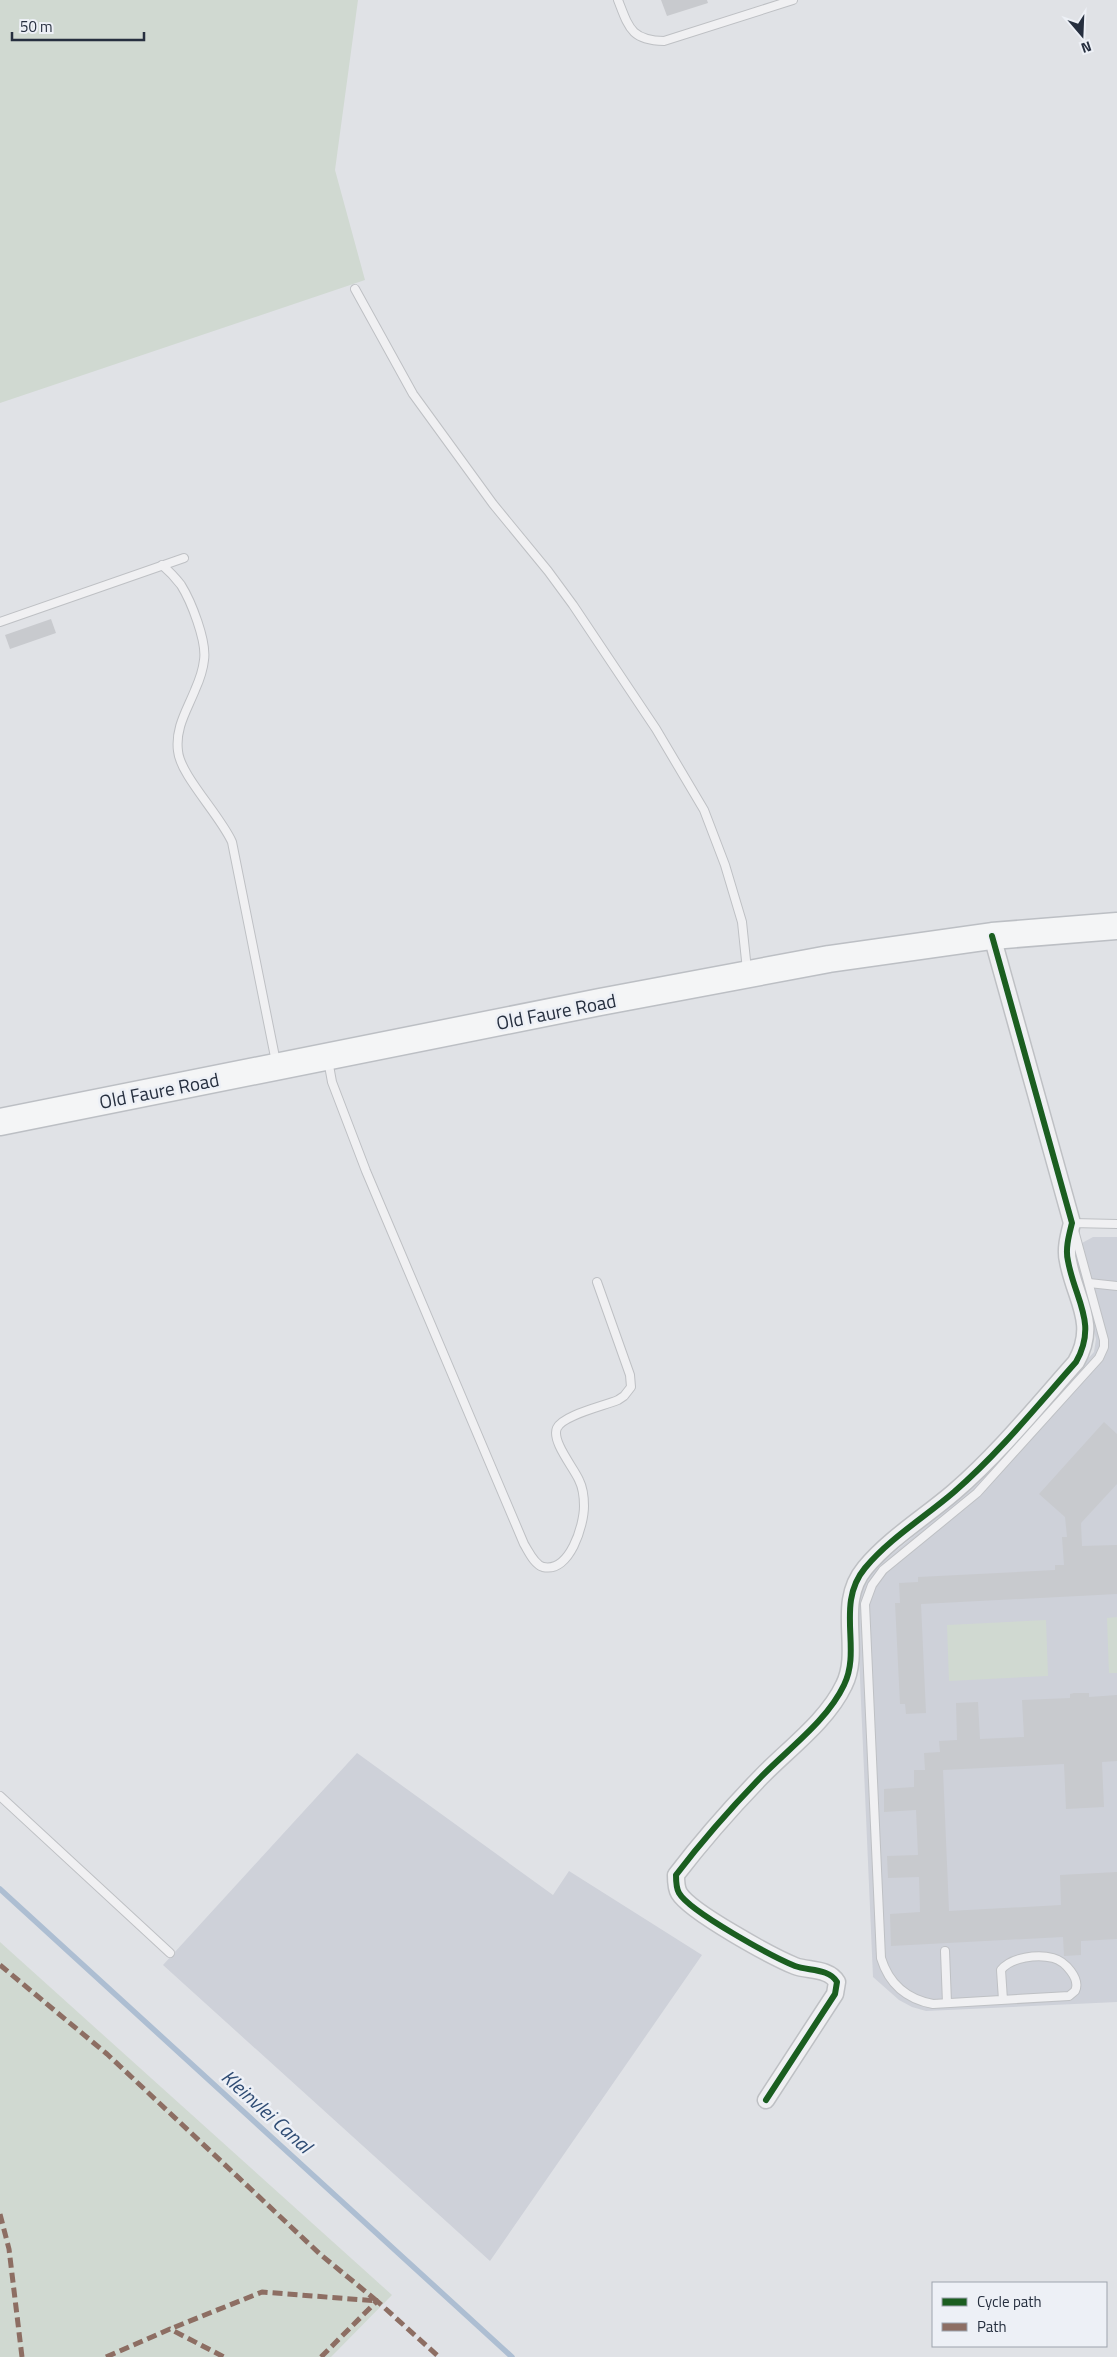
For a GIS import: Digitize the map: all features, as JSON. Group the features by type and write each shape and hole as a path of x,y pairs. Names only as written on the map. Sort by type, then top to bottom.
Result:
{"main road":[{"name":"Old Faure Road","path":"0,1122 327,1056 829,959 992,936 1117,926"}],"street":[{"path":"766,2100 835,1994 836,1982 831,1975 798,1967 776,1957 696,1908 679,1893 676,1875 759,1779 828,1710 845,1684 848,1666 851,1594 864,1569 881,1551 954,1492 980,1467 1076,1362 1084,1348 1087,1336 1084,1318 1067,1260 1072,1222 992,936"}],"lane":[{"path":"618,0 629,28 644,40 655,41 674,40 771,4 793,0"},
{"path":"354,289 413,394 494,504 574,605 656,729 704,810 725,865 742,922 748,974"},
{"path":"0,622 184,558"},
{"path":"162,565 173,575 187,597 203,640 204,660 196,689 182,720 178,736 178,752 181,765 226,827 232,842 277,1066"},
{"path":"327,1056 332,1082 366,1171 524,1544 533,1559 542,1567 552,1567 562,1561 578,1540 584,1508 584,1496 580,1481 560,1446 556,1432 558,1426 568,1418 618,1400 632,1386 630,1375 597,1282"},
{"path":"1003,2000 1001,1970 1007,1963 1018,1958 1052,1958 1070,1971 1076,1982 1075,1992 1070,1996 1003,2000 947,2003 923,2002 904,1993 889,1978 881,1958 865,1604 872,1585 883,1570 977,1493 1099,1358 1104,1347 1104,1340 1072,1222 1117,1224"},
{"path":"1089,1284 1117,1286"},
{"path":"0,1796 170,1953"},
{"path":"945,1950 947,2003"}],"shaded area":[{"path":"0,0 358,0 335,170 365,280 0,403"},
{"path":"1093,1237 1117,1237 1117,2002 926,2011 912,2007 899,2000 873,1977 857,1610 862,1590 874,1569 973,1487 1094,1352 1096,1339 1074,1256 1085,1253 1082,1243"},
{"path":"1117,1617 1117,1673 1109,1673 1107,1618"},
{"path":"1046,1620 1048,1676 949,1681 947,1625"},
{"path":"357,1753 553,1895 569,1871 702,1955 490,2261 163,1965"},
{"path":"0,1942 392,2295 331,2357 0,2357"}],"building":[{"path":"661,0 707,0 708,3 667,16"},
{"path":"51,619 56,633 10,649 5,635"},
{"path":"1104,1422 1117,1434 1117,1484 1081,1523 1082,1546 1117,1545 1117,1594 921,1604 926,1713 906,1714 905,1704 900,1704 895,1603 900,1603 899,1583 918,1582 918,1577 1055,1570 1055,1565 1064,1565 1062,1537 1067,1537 1065,1517 1039,1494"},
{"path":"1089,1693 1089,1697 1117,1695 1117,1761 1102,1762 1104,1807 1066,1809 1064,1764 943,1770 949,1911 1061,1905 1060,1875 1117,1872 1117,1939 1081,1941 1081,1955 1064,1956 1063,1937 891,1946 890,1914 920,1912 919,1877 888,1878 887,1856 918,1855 916,1810 884,1812 884,1789 914,1787 914,1770 925,1770 924,1753 940,1752 939,1741 957,1740 956,1703 978,1702 980,1739 1024,1737 1022,1700 1070,1698 1070,1694"}],"waterway":[{"name":"Kleinvlei Canal","path":"0,1889 512,2357"}],"marked path":[{"path":"0,1965 107,2054 321,2255 377,2301 262,2292 170,2329"},
{"path":"0,2214 9,2249 22,2357"},
{"path":"321,2357 377,2301 439,2357"},
{"path":"106,2357 170,2329 224,2357"}],"cycle path":[{"path":"766,2100 835,1994 837,1982 833,1977 824,1972 800,1968 784,1961 715,1922 686,1901 679,1893 676,1875 706,1837 761,1777 817,1723 837,1698 849,1671 852,1596 856,1582 865,1568 896,1537 971,1477 1002,1445 1076,1362 1085,1335 1083,1312 1067,1256 1072,1223 992,936"}]}
